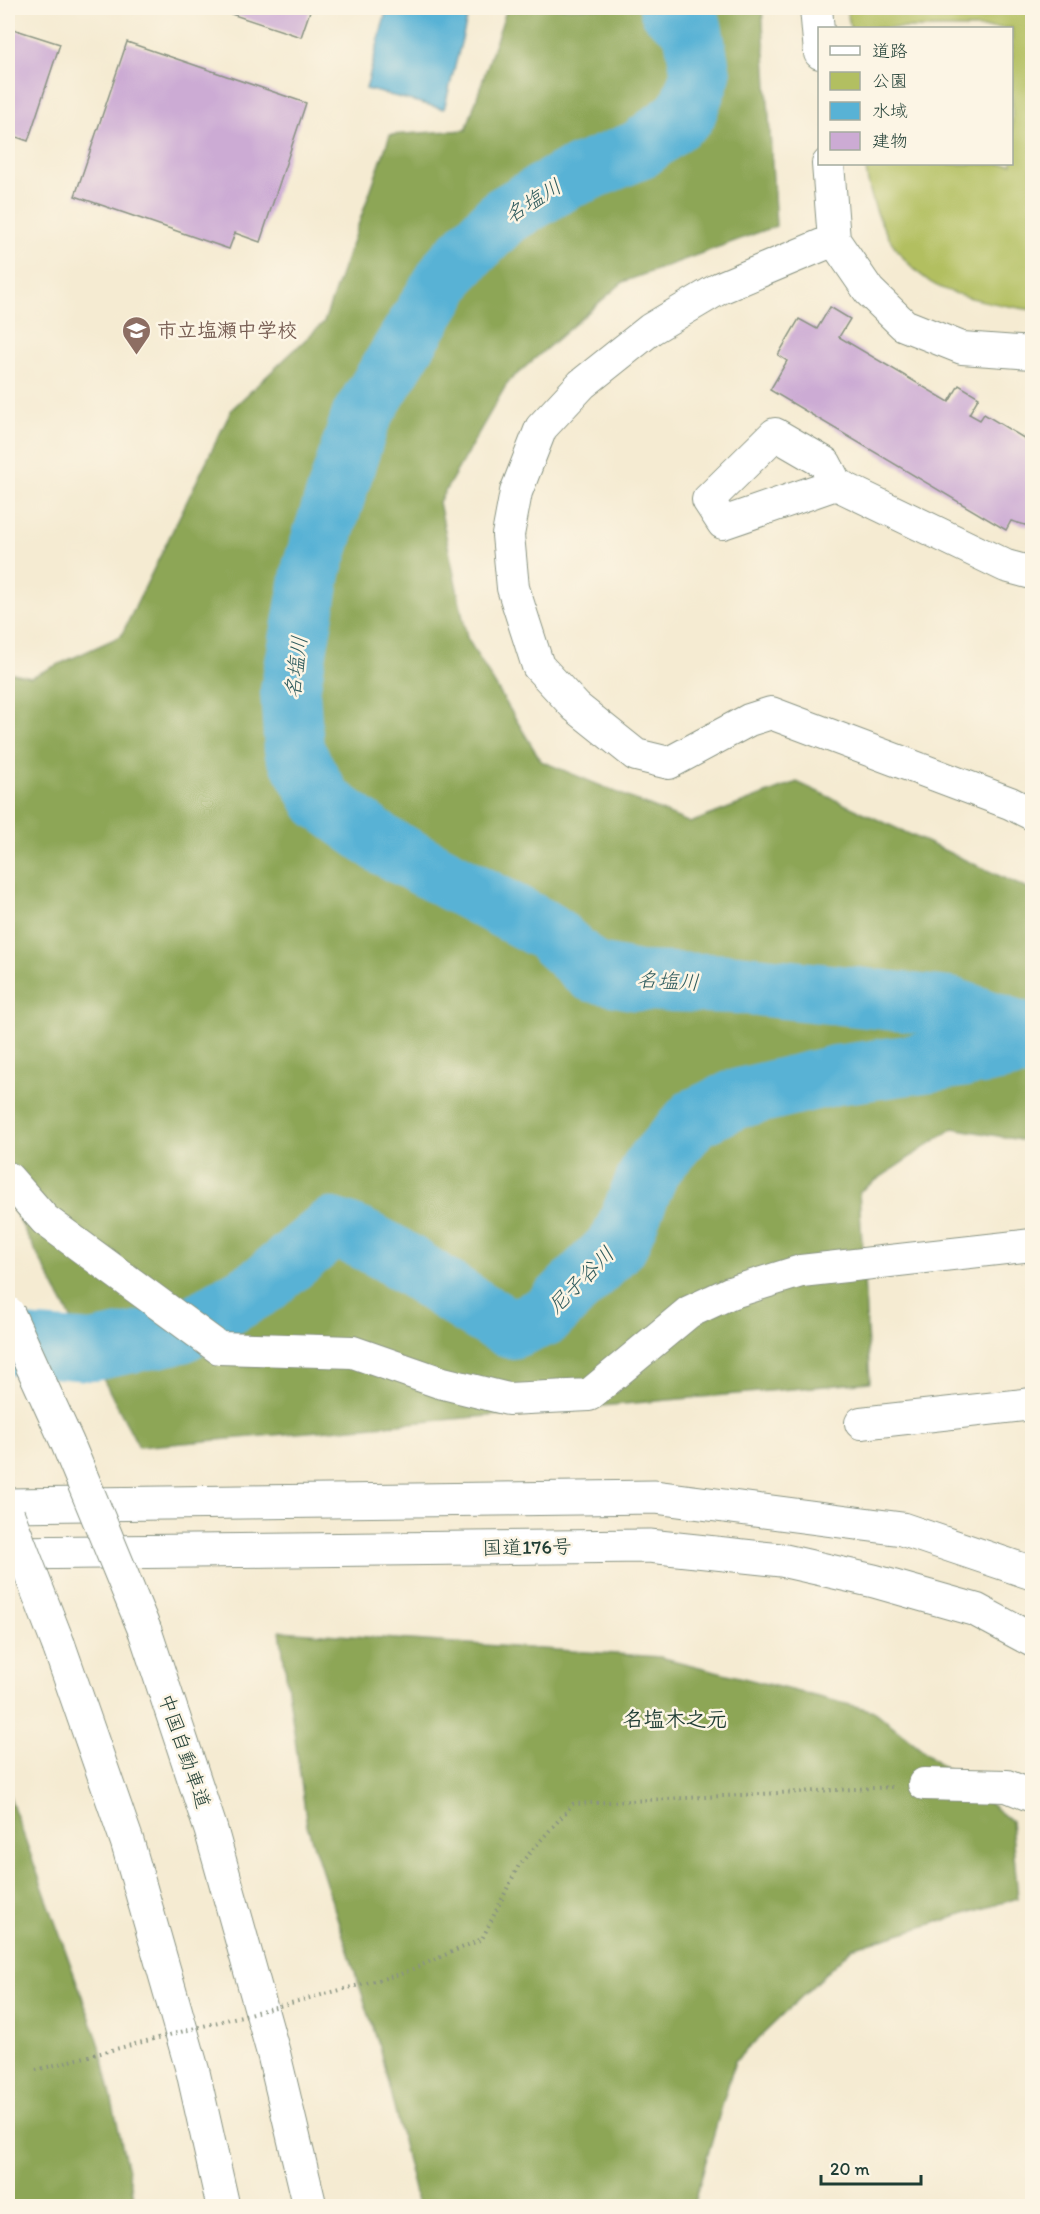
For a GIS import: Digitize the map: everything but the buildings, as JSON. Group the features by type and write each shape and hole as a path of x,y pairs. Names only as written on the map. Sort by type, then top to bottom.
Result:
{"highway":[{"name":"中国自動車道","path":"8,1313 67,1442 145,1631 211,1830 274,2055 310,2206"},
{"path":"8,1505 655,1497 902,1529 1032,1573"},
{"path":"8,1515 59,1646 127,1841 193,2072 223,2206"},
{"name":"国道176号","path":"8,1553 649,1546 782,1560 874,1581 976,1610 1032,1640"}],"street":[{"path":"816,8 818,38"},
{"path":"828,165 834,240 869,291 904,325 962,348 1032,353"},
{"path":"834,240 720,288 651,329 582,384 541,428 516,492 508,534 513,588 538,666 576,707 636,754 669,763 749,720 771,713 1010,802 1032,814"},
{"path":"836,484 1006,566 1032,573"},
{"path":"8,1178 45,1220 219,1348 353,1352 439,1383 508,1399 589,1395 689,1312 730,1293 801,1271 1032,1245"},
{"path":"861,1423 1032,1404"},
{"path":"924,1784 1007,1786 1032,1796"}],"path":[{"path":"36,2070 401,1974 482,1939 519,1865 573,1804 924,1784"}],"green space":[{"path":"507,8 762,8 776,226 623,282 508,382 439,502 467,638 541,761 690,823 797,782 1032,891 1032,1142 953,1128 859,1192 870,1382 139,1447 8,1199 8,672 31,677 121,636 232,409 324,322 390,135 466,130"},
{"path":"847,8 1032,8 1032,310 952,292 930,282 916,271 893,244 885,230 872,198 865,165 1013,165 1013,27 850,27"},
{"path":"280,1631 660,1657 874,1711 1011,1821 1018,1898 852,1948 735,2061 693,2206 418,2206 379,2046 307,1825"},
{"path":"8,1792 99,2043 136,2206 8,2206"}],"water":[{"path":"387,8 470,8 444,109 366,89"}],"waterway":[{"name":"名塩川","path":"669,8 692,26 701,74 686,114 639,150 566,180 504,216 452,268 361,417 312,568 290,691 294,750 322,801 383,845 548,932 592,972 638,981 737,984 950,1007 1032,1035"},
{"name":"尼子谷川","path":"8,1345 92,1351 181,1333 263,1285 332,1228 377,1247 467,1304 512,1329 546,1316 619,1243 651,1168 695,1118 736,1099 836,1075 989,1054 1032,1045"}],"place":[{"name":"市立塩瀬中学校","path":"136,356"}],"district":[{"name":"名塩木之元","path":"675,1719"}]}
